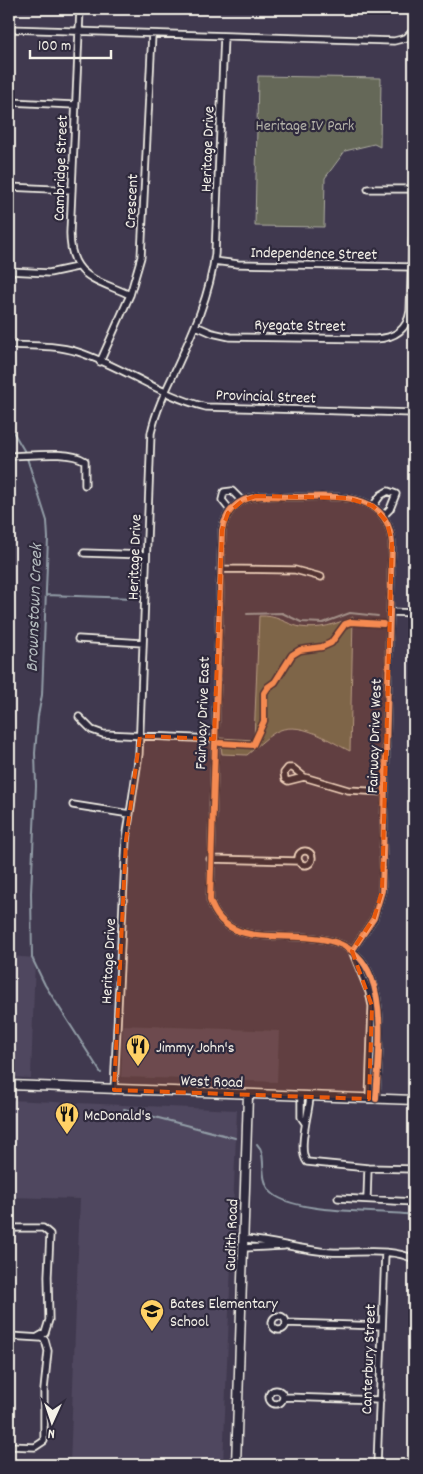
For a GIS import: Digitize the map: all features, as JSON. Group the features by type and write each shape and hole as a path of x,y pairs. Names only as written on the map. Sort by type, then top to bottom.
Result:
{"main road":[{"name":"West Road","path":"9,1086 414,1100"},
{"name":"Gudith Road","path":"236,1465 248,1095"}],"street":[{"name":"Cambridge Street","path":"77,266 70,248 80,9"},
{"path":"9,29 394,41 401,40 412,32 414,48"},
{"name":"Crescent","path":"100,362 130,296 138,270 142,243 152,34"},
{"name":"Heritage Drive","path":"114,1090 126,840 138,766 140,736 152,433 156,413 196,326 207,295 214,261 224,36"},
{"path":"9,102 75,105"},
{"path":"9,187 72,190"},
{"path":"368,189 414,190 413,267"},
{"name":"Independence Street","path":"214,261 238,264 413,267"},
{"path":"9,271 49,274 77,266 88,275 130,296"},
{"name":"Ryegate Street","path":"196,326 212,333 230,337 385,339 394,336 403,329 410,310 413,267"},
{"name":"Provincial Street","path":"9,345 63,348 100,362 192,404 218,409 414,413"},
{"path":"9,456 52,455 80,458 85,461 85,486"},
{"path":"242,501 232,491 224,492 222,500 230,510 242,501 256,496 347,498 361,500 372,506 383,516 390,509 396,494 388,492 381,496 372,506"},
{"name":"Fairway Drive East","path":"230,510 222,530 210,900 215,913 222,922 234,930 247,934 322,938 338,943 352,951"},
{"name":"Fairway Drive West","path":"352,951 371,924 380,900 392,538 383,516"},
{"path":"84,553 146,555"},
{"path":"220,569 295,570 321,577"},
{"path":"391,612 414,613"},
{"path":"78,639 143,643"},
{"path":"79,717 92,730 103,734 214,739"},
{"path":"304,777 351,791 385,792"},
{"path":"73,805 130,814"},
{"path":"210,859 298,861"},
{"path":"352,951 369,992 375,1032 373,1099"},
{"path":"301,1097 301,1117 305,1123"},
{"path":"310,1097 309,1117 305,1123 304,1156 307,1162 368,1168 414,1168"},
{"path":"367,1199 368,1168"},
{"path":"338,1198 414,1202"},
{"path":"9,1228 43,1228 50,1234 48,1276 49,1320 45,1333 38,1337"},
{"path":"244,1239 267,1241 286,1246 329,1252 400,1254 414,1258"},
{"path":"244,1248 286,1246"},
{"name":"Canterbury Street","path":"377,1465 385,1253"},
{"path":"286,1323 382,1326"},
{"path":"9,1336 38,1337 44,1340 48,1351 44,1390 44,1441 35,1447 9,1446"},
{"path":"284,1397 380,1400"}],"highlighted area":[{"path":"256,496 347,498 373,506 387,522 392,543 382,891 374,918 352,951 372,1006 369,1099 114,1090 126,840 140,736 214,739 222,530 228,513 242,501"}],"shaded area":[{"path":"9,956 35,958 31,1078 9,1077"},
{"path":"123,1025 279,1031 277,1082 121,1077"},
{"name":"Bates Elementary School","path":"9,1100 237,1110 223,1465 70,1465 80,1199 9,1197"}],"green space":[{"name":"Heritage IV Park","path":"258,76 381,78 380,147 374,144 345,151 325,178 324,227 255,226"},
{"path":"259,616 271,617 307,628 327,626 353,617 350,751 323,737 303,729 293,728 283,729 274,733 247,755 222,754 220,738 254,740"}],"waterway":[{"name":"Brownstown Creek","path":"9,425 25,452"},
{"name":"Brownstown Creek","path":"27,458 47,521 48,538 42,695 35,753 36,786 31,893 32,958 45,985 101,1073"},
{"path":"46,595 135,598"},
{"path":"247,614 282,613 301,622 323,623 350,613 378,616"},
{"name":"Brownstown Creek","path":"124,1109 235,1138"},
{"name":"Brownstown Creek","path":"257,1144 262,1154 266,1185 270,1191 281,1199 316,1208 414,1215"}],"cycle path":[{"path":"352,951 374,918 382,891 392,543 388,526 380,513 370,505 356,500 341,497 262,496 250,498 239,502 232,508 222,530 210,900 222,921 240,932 263,936 313,938 336,943 356,955 371,977 378,1005 380,1037 376,1099"},
{"path":"220,743 253,745 264,721 264,693 275,682 292,655 300,650 322,647 331,643 345,624 351,622 383,624"}],"place":[{"name":"Jimmy John's","path":"138,1067"},
{"name":"McDonald's","path":"67,1135"},
{"name":"Bates Elementary School","path":"152,1332"}]}
